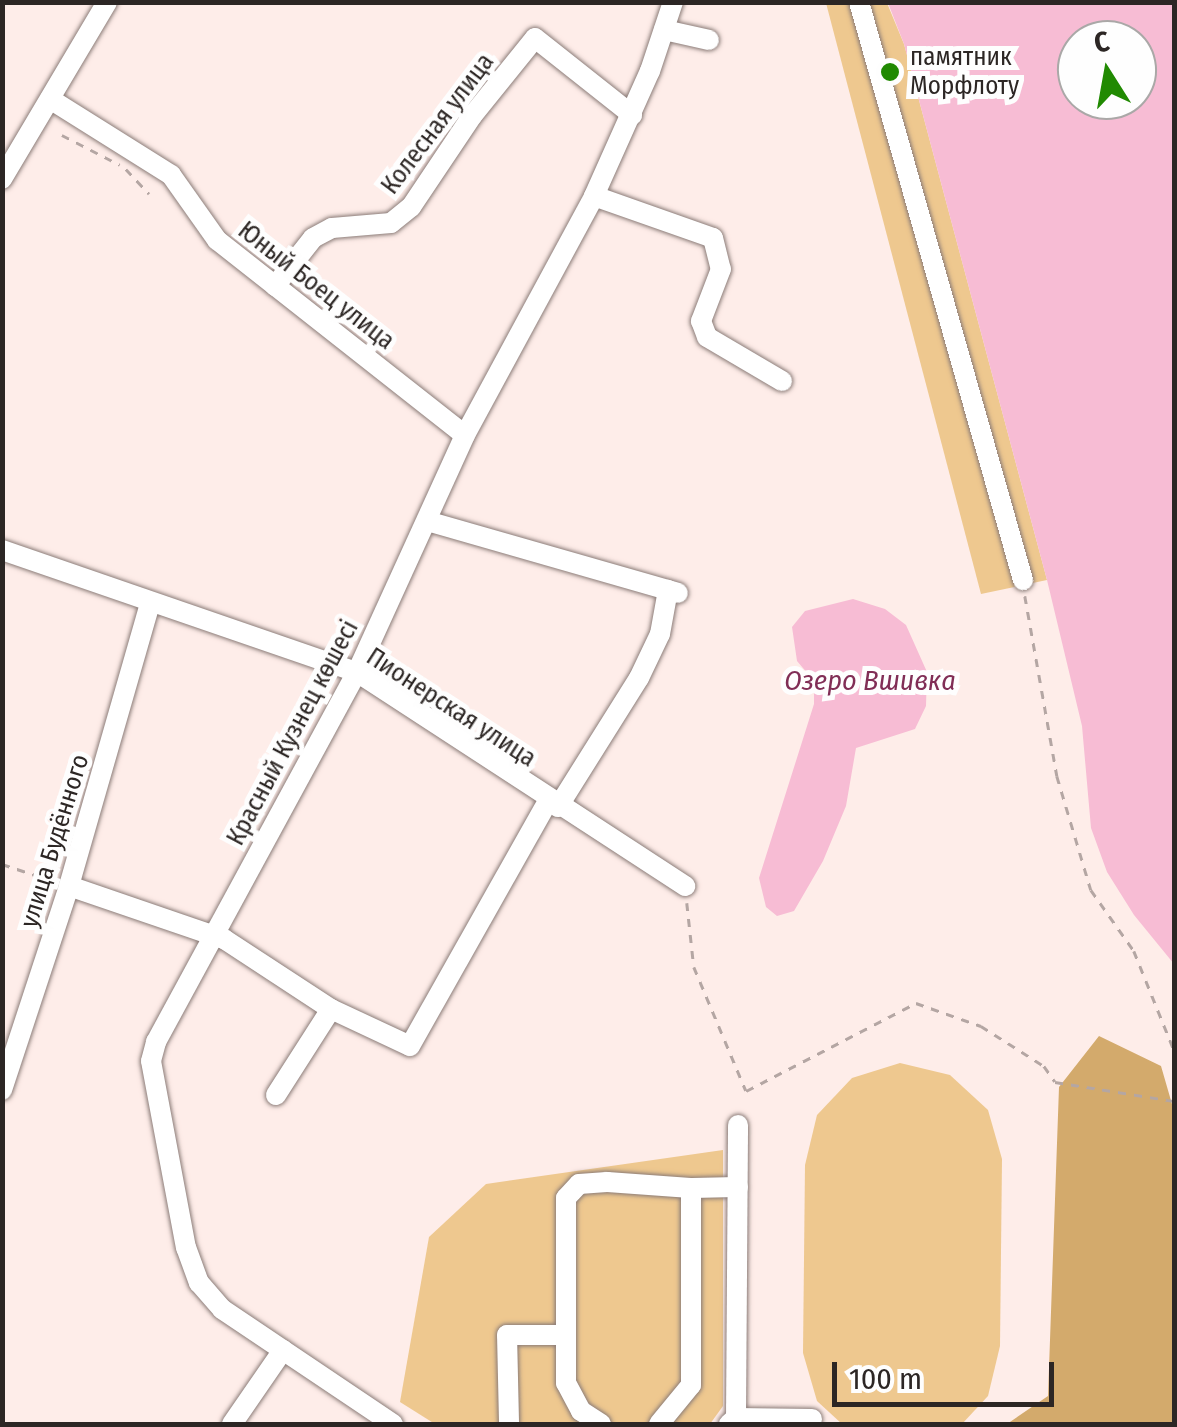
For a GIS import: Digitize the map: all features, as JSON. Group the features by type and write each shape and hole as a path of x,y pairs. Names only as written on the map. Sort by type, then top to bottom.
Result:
{"street":[{"path":"2,179 107,2"},
{"name":"Красный Кузнец көшесі","path":"393,1424 222,1309 199,1282 186,1248 151,1061 156,1042 357,672 465,435 594,196 632,115 673,2"},
{"path":"859,2 1022,580"},
{"path":"664,30 708,40"},
{"name":"Колесная улица","path":"275,286 313,238 332,228 391,224 411,206 472,116 535,38 632,115"},
{"name":"Юный Боец улица","path":"50,99 171,175 217,240 465,435"},
{"path":"594,196 713,238 721,269 700,321 707,337 782,381"},
{"path":"69,886 214,934 331,1009 410,1046 553,804 639,678 660,634 673,591 427,521"},
{"name":"Пионерская улица","path":"2,550 36,558 150,604 357,672 553,804 685,886"},
{"name":"улица Будённого","path":"2,1090 69,886 150,604"},
{"path":"276,1095 331,1009"},
{"path":"738,1125 733,1421 812,1419"},
{"path":"602,1424 581,1411 570,1395 563,1335 566,1198 570,1188 607,1182 738,1187"},
{"path":"659,1424 692,1384 691,1188"},
{"path":"509,1422 507,1336 563,1335"},
{"path":"232,1424 283,1350"}],"path":[{"path":"62,135 125,168 149,194"},
{"path":"1022,580 1057,776 1091,890 1134,952 1174,1050"},
{"path":"2,864 69,886"},
{"path":"685,886 694,966 746,1091 916,1003 981,1026 1044,1066 1055,1082 1174,1101"}],"shaded area":[{"path":"826,3 887,3 904,44 1047,580 981,594"},
{"path":"1099,1036 1161,1066 1174,1111 1174,1424 1007,1424 1048,1396 1059,1087"},
{"path":"900,1063 950,1075 988,1110 1002,1159 1000,1346 988,1396 962,1424 842,1424 817,1401 803,1353 805,1165 817,1115 852,1078"},
{"path":"723,1150 723,1406 710,1424 435,1424 400,1402 429,1237 486,1184"}],"water":[{"path":"888,3 1174,3 1174,964 1134,915 1107,872 1091,828 1082,726 1047,580 904,44"},
{"name":"Озеро Вшивка","path":"853,599 885,609 906,625 927,672 926,706 915,729 856,748 846,806 823,861 794,911 777,916 766,907 759,878 814,704 814,681 797,661 792,627 805,611"}],"place":[{"name":"памятник Морфлоту","path":"890,72"}]}
